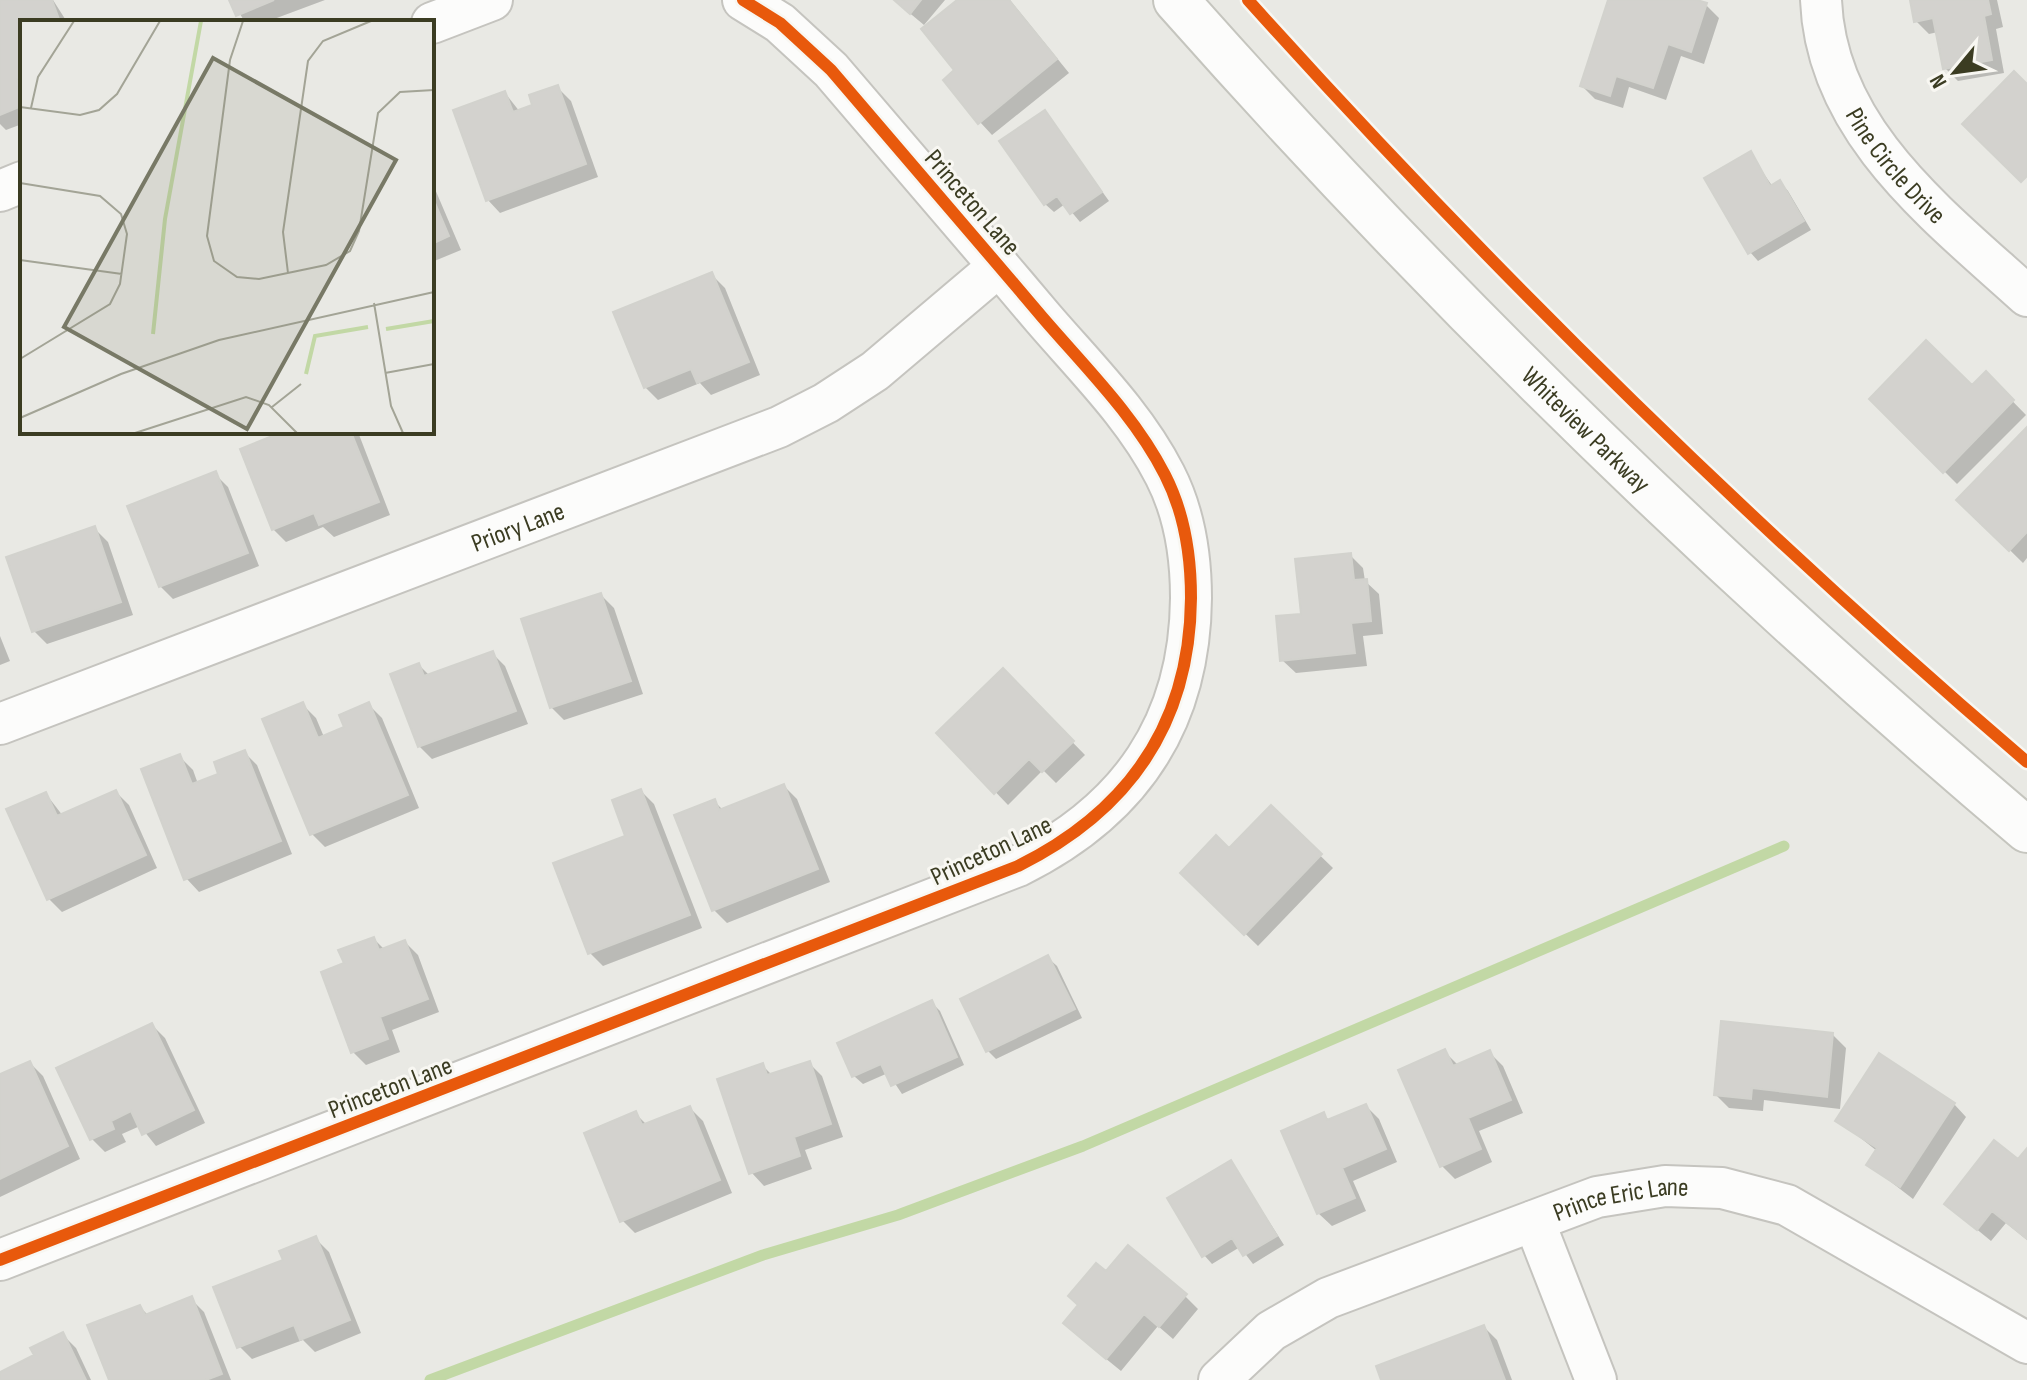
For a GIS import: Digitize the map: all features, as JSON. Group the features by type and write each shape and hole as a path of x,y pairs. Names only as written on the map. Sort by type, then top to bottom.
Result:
{"street":[{"path":"434,22 492,0"},
{"name":"Princeton Lane","path":"0,1260 950,895 1047,852 1093,821 1115,800 1164,730 1183,673 1190,612 1186,543 1179,510 1153,452 1122,410 823,61 780,23 743,0"},
{"name":"Whiteview Parkway","path":"1176,0 1394,236 1604,447 1880,704 2027,830"},
{"name":"Pine Circle Drive","path":"1821,0 1831,61 1869,137 1933,211 2027,296"},
{"path":"0,191 20,183"},
{"name":"Priory Lane","path":"0,724 779,427 826,403 875,371 999,266"},
{"name":"Prince Eric Lane","path":"1219,1380 1271,1331 1309,1307 1597,1197 1639,1188 1697,1187 1745,1193 1809,1216 2027,1343"},
{"path":"1534,1221 1596,1380"}],"building":[{"path":"0,0 52,0 59,20 20,20 20,78 17,79 20,107 0,115"},
{"path":"229,0 274,0 236,16"},
{"path":"894,0 921,0 910,14"},
{"path":"957,0 1009,0 1057,59 978,124 943,80 954,70 921,29"},
{"path":"1608,0 1697,0 1707,3 1691,52 1668,44 1653,88 1616,76 1610,96 1580,86"},
{"path":"1910,0 1988,0 1991,14 1984,16 1992,60 1943,69 1933,18 1914,22"},
{"path":"2014,71 2027,84 2027,176 2021,182 1962,124"},
{"path":"558,85 586,164 486,201 453,110 505,91 513,112 532,105 529,95"},
{"path":"1045,110 1102,192 1070,214 1057,196 1044,205 999,141"},
{"path":"1751,151 1770,186 1780,180 1804,221 1748,254 1704,178"},
{"path":"434,201 449,236 434,243"},
{"path":"712,272 749,362 697,383 691,369 644,388 613,312"},
{"path":"1926,340 1972,385 1986,371 2014,400 1943,473 1869,399"},
{"path":"2027,427 2027,532 2009,551 1956,500"},
{"path":"277,434 352,434 379,502 319,525 314,513 272,530 240,449"},
{"path":"216,471 248,553 159,587 127,506"},
{"path":"95,526 121,602 32,632 6,557"},
{"path":"1351,553 1354,580 1367,579 1371,621 1351,623 1355,653 1280,661 1276,616 1301,614 1295,559"},
{"path":"601,593 631,681 550,708 521,619"},
{"path":"493,651 516,711 418,747 390,674 419,663 424,676"},
{"path":"1003,668 1074,741 1042,772 1029,759 994,794 936,733"},
{"path":"303,702 318,738 344,727 339,715 369,702 408,795 310,835 262,719"},
{"path":"245,750 281,841 184,880 141,769 180,754 192,784 218,774 214,762"},
{"path":"784,784 818,869 712,911 674,815 715,799 719,810"},
{"path":"641,789 690,915 588,954 553,863 625,836 612,800"},
{"path":"116,790 146,855 47,900 6,809 46,792 57,816"},
{"path":"1271,805 1322,854 1244,935 1180,873 1216,835 1229,848"},
{"path":"374,937 379,950 405,940 428,999 380,1017 388,1039 351,1053 321,972 344,963 338,950"},
{"path":"1048,955 1075,1009 986,1052 960,999"},
{"path":"932,1000 957,1057 891,1086 881,1064 852,1077 837,1043"},
{"path":"1721,1021 1833,1033 1827,1097 1752,1088 1751,1099 1714,1095"},
{"path":"152,1023 194,1110 142,1135 131,1111 111,1121 114,1129 90,1140 56,1068"},
{"path":"1445,1049 1453,1066 1490,1050 1511,1100 1468,1118 1481,1149 1440,1167 1398,1070"},
{"path":"1879,1053 1955,1103 1900,1187 1866,1165 1877,1148 1835,1121"},
{"path":"30,1061 68,1146 0,1179 0,1074"},
{"path":"810,1061 831,1124 794,1137 800,1156 749,1174 717,1079 763,1063 767,1075"},
{"path":"1366,1104 1386,1149 1342,1168 1355,1198 1317,1214 1281,1131 1324,1112 1327,1120"},
{"path":"690,1106 720,1180 620,1222 584,1133 636,1111 642,1125"},
{"path":"1994,1140 2018,1159 2027,1148 2027,1239 1992,1211 1977,1230 1944,1204"},
{"path":"1231,1160 1277,1236 1243,1256 1232,1238 1202,1257 1167,1198"},
{"path":"316,1236 350,1320 300,1340 294,1325 237,1348 213,1287 283,1260 279,1251"},
{"path":"1128,1245 1187,1294 1159,1327 1144,1314 1106,1359 1063,1323 1078,1305 1068,1296 1096,1263 1106,1271"},
{"path":"192,1296 222,1374 206,1380 109,1380 87,1325 140,1305 145,1315"},
{"path":"1484,1325 1505,1380 1381,1380 1376,1366"},
{"path":"63,1332 86,1380 0,1380 0,1372 34,1355 30,1348"}],"waterway":[{"path":"430,1380 763,1255 898,1215 1083,1146 1784,846"}],"cycle path":[{"path":"0,1260 1018,866 1092,819 1146,759 1165,724 1179,685 1188,643 1190,567 1177,504 1165,475 1153,453 1109,393 831,70 780,23 743,0"},
{"path":"1248,0 1433,200 1625,393 1823,581 2027,762"}]}
